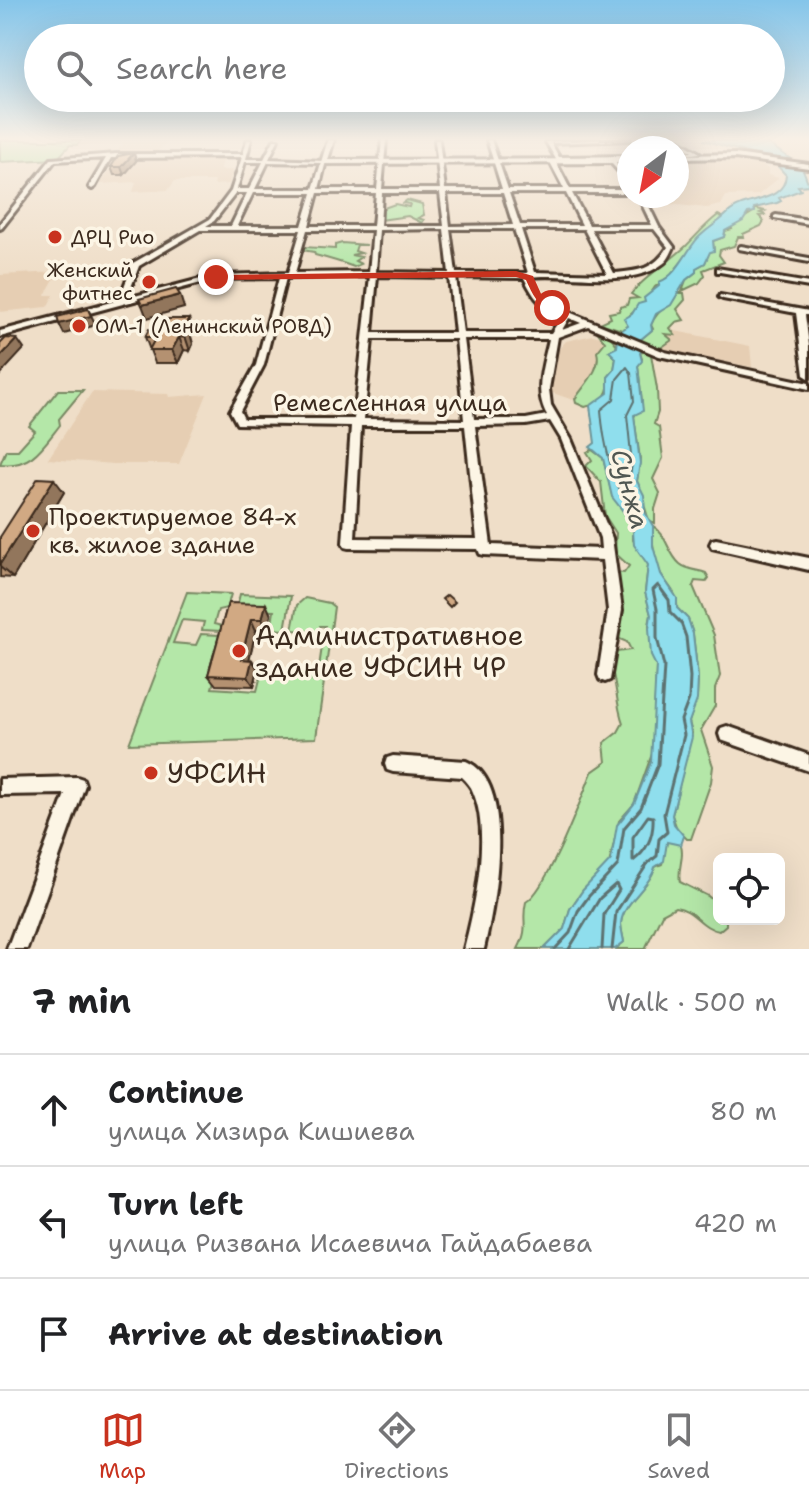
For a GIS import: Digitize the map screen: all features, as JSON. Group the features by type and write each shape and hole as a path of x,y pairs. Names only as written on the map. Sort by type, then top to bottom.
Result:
{"street":[{"path":"0,227 34,184"},
{"path":"122,302 136,265 212,220 236,184"},
{"path":"233,228 256,184"},
{"path":"287,275 306,228 319,184"},
{"path":"381,184 369,336 357,422 349,543 608,555"},
{"path":"442,184 485,547"},
{"path":"503,184 529,275 540,300 567,315 662,354 809,386"},
{"path":"564,184 611,275"},
{"path":"234,191 617,191"},
{"path":"0,334 216,277 638,275 669,253 668,240 656,227 647,208"},
{"path":"776,217 809,222"},
{"path":"197,228 656,227"},
{"path":"741,248 809,260"},
{"path":"720,270 809,285"},
{"name":"Ремесленная улица","path":"287,275 260,365 235,411 237,419 247,424 471,423 526,422 552,417"},
{"path":"723,297 804,312 809,375"},
{"path":"567,315 554,336 544,389 552,417 566,439 606,538 615,610 605,675"},
{"path":"369,336 554,336 593,325"},
{"path":"716,544 809,564"},
{"path":"727,734 809,763"},
{"path":"393,764 466,769 485,789 489,863 482,922 474,949"},
{"path":"0,787 77,785 17,949"}],"shaded area":[{"path":"135,184 172,184 168,190 133,192"},
{"path":"689,184 771,184 758,195 726,196 721,205 707,208 689,206"},
{"path":"58,272 45,295 54,295 47,307 0,312 0,275"},
{"path":"660,328 750,346 752,367 659,350"},
{"path":"593,335 605,338 607,343 598,366 573,400 550,392 557,351 566,341"},
{"path":"92,392 168,394 169,397 207,394 179,464 113,464 48,459"}],"green space":[{"path":"407,200 422,204 424,215 418,218 424,220 422,223 408,216 380,220 381,209 395,204 409,207 410,204 403,203"},
{"path":"753,208 765,211 760,213 766,215 759,216 764,221 761,226 743,234 744,237 738,237 734,246 720,250 719,255 724,262 703,270 705,275 699,283 682,291 686,280 705,263 709,252 714,251 713,241 724,237 725,231 755,211"},
{"path":"718,215 727,219 706,231 671,275 655,287 645,302 630,315 628,326 622,330 600,323 611,318 609,313 627,305 629,299 638,298 631,294"},
{"path":"342,243 367,245 357,245 355,251 361,253 351,255 361,257 355,261 361,264 354,267 302,250 304,247 335,249 335,245"},
{"path":"678,293 684,293 685,300 677,309 684,320 670,328 675,335 665,334 672,340 659,349 640,340 653,329 651,325 656,316"},
{"path":"596,330 609,335 618,346 609,351 616,358 614,370 608,377 607,393 601,400 585,407 576,403 575,399 595,371 597,352 605,342"},
{"path":"645,351 651,354 657,389 658,412 654,424 659,427 663,458 653,479 660,493 655,523 649,521 637,481 640,459 634,417 642,402 638,366 642,359 640,353"},
{"path":"58,390 83,390 35,455 20,463 0,464 6,450 18,450 35,431 29,426"},
{"path":"592,450 603,458 612,495 626,515 633,531 633,540 648,564 645,592 651,615 649,625 656,666 653,751 634,804 619,821 609,864 583,890 570,909 564,929 544,949 518,949 524,935 526,902 553,863 592,772 606,762 604,743 618,732 623,723 608,658 610,653 631,650 627,642 615,637 620,614 615,572 624,573 629,566 615,553 616,533 605,516 601,482 586,466 592,460 587,452"},
{"path":"653,526 661,533 680,564 706,573 709,578 706,582 695,581 693,586 714,635 720,676 715,689 715,706 701,730 713,766 711,782 691,839 677,829 672,815 692,733 689,722 697,697 693,634 688,619 677,608 674,593 660,572 654,549"},
{"path":"187,592 231,594 227,608 218,610 214,624 222,626 221,631 202,630 204,622 182,620 173,643 196,645 201,634 220,635 220,660 212,688 257,691 262,671 286,672 285,679 289,679 290,672 313,673 312,680 317,681 318,675 325,675 316,738 129,744"},
{"path":"240,594 291,596 285,630 271,629 274,611 236,610"},
{"path":"305,598 334,607 326,667 319,667 325,626 320,626 319,632 292,630 297,605"},
{"path":"667,842 681,845 680,882 713,901 713,925 726,925 719,931 713,929 682,908 675,907 662,914 645,949 615,949 624,942 621,923 626,908 655,867 662,864"}],"water":[{"name":"Сунжа","path":"784,184 809,185 798,186 801,190 779,198 781,201 777,203 754,208 755,212 748,213 743,221 725,231 724,237 713,241 714,251 686,280 671,305 656,314 652,330 640,340 646,345 640,353 642,361 638,366 643,411 634,415 640,463 637,481 644,495 645,512 653,526 653,546 661,574 677,598 677,608 688,619 693,634 698,678 697,700 689,722 692,737 672,815 674,824 684,836 681,845 667,842 664,861 655,867 626,908 621,923 624,942 615,949 544,949 564,929 570,909 583,890 611,860 617,825 634,804 651,762 656,666 651,656 651,615 645,592 648,565 634,545 633,531 626,515 612,497 603,458 590,447 595,443 590,406 608,393 608,377 614,370 616,358 609,351 617,347 619,332 628,326 624,319 632,314 638,304 645,302 644,298 659,286 659,282 672,274 700,236 735,208 778,191"}],"building":[{"path":"176,289 180,295 142,305 139,299"},
{"path":"88,309 91,316 59,324 57,317"},
{"path":"168,319 189,319 183,330 188,331 185,338 179,337 172,350 149,350 156,337 145,337 149,329 161,330"},
{"path":"6,338 17,339 0,357 0,344"},
{"path":"38,478 54,479 0,564 0,537"},
{"path":"447,595 455,602 450,607 442,599"},
{"path":"228,603 266,604 262,619 251,619 241,659 252,660 248,677 208,675"}],"place":[{"name":"ДРЦ Рио","path":"55,237"},
{"name":"Женский фитнес","path":"149,282"},
{"name":"ОМ-1 (Ленинский РОВД)","path":"79,326"},
{"name":"Проектируемое 84-х кв. жилое здание","path":"33,531"},
{"name":"Административное здание УФСИН ЧР","path":"239,651"},
{"name":"УФСИН","path":"151,773"}],"route":[{"path":"216,277 516,274 530,278 538,297 552,308"}]}
